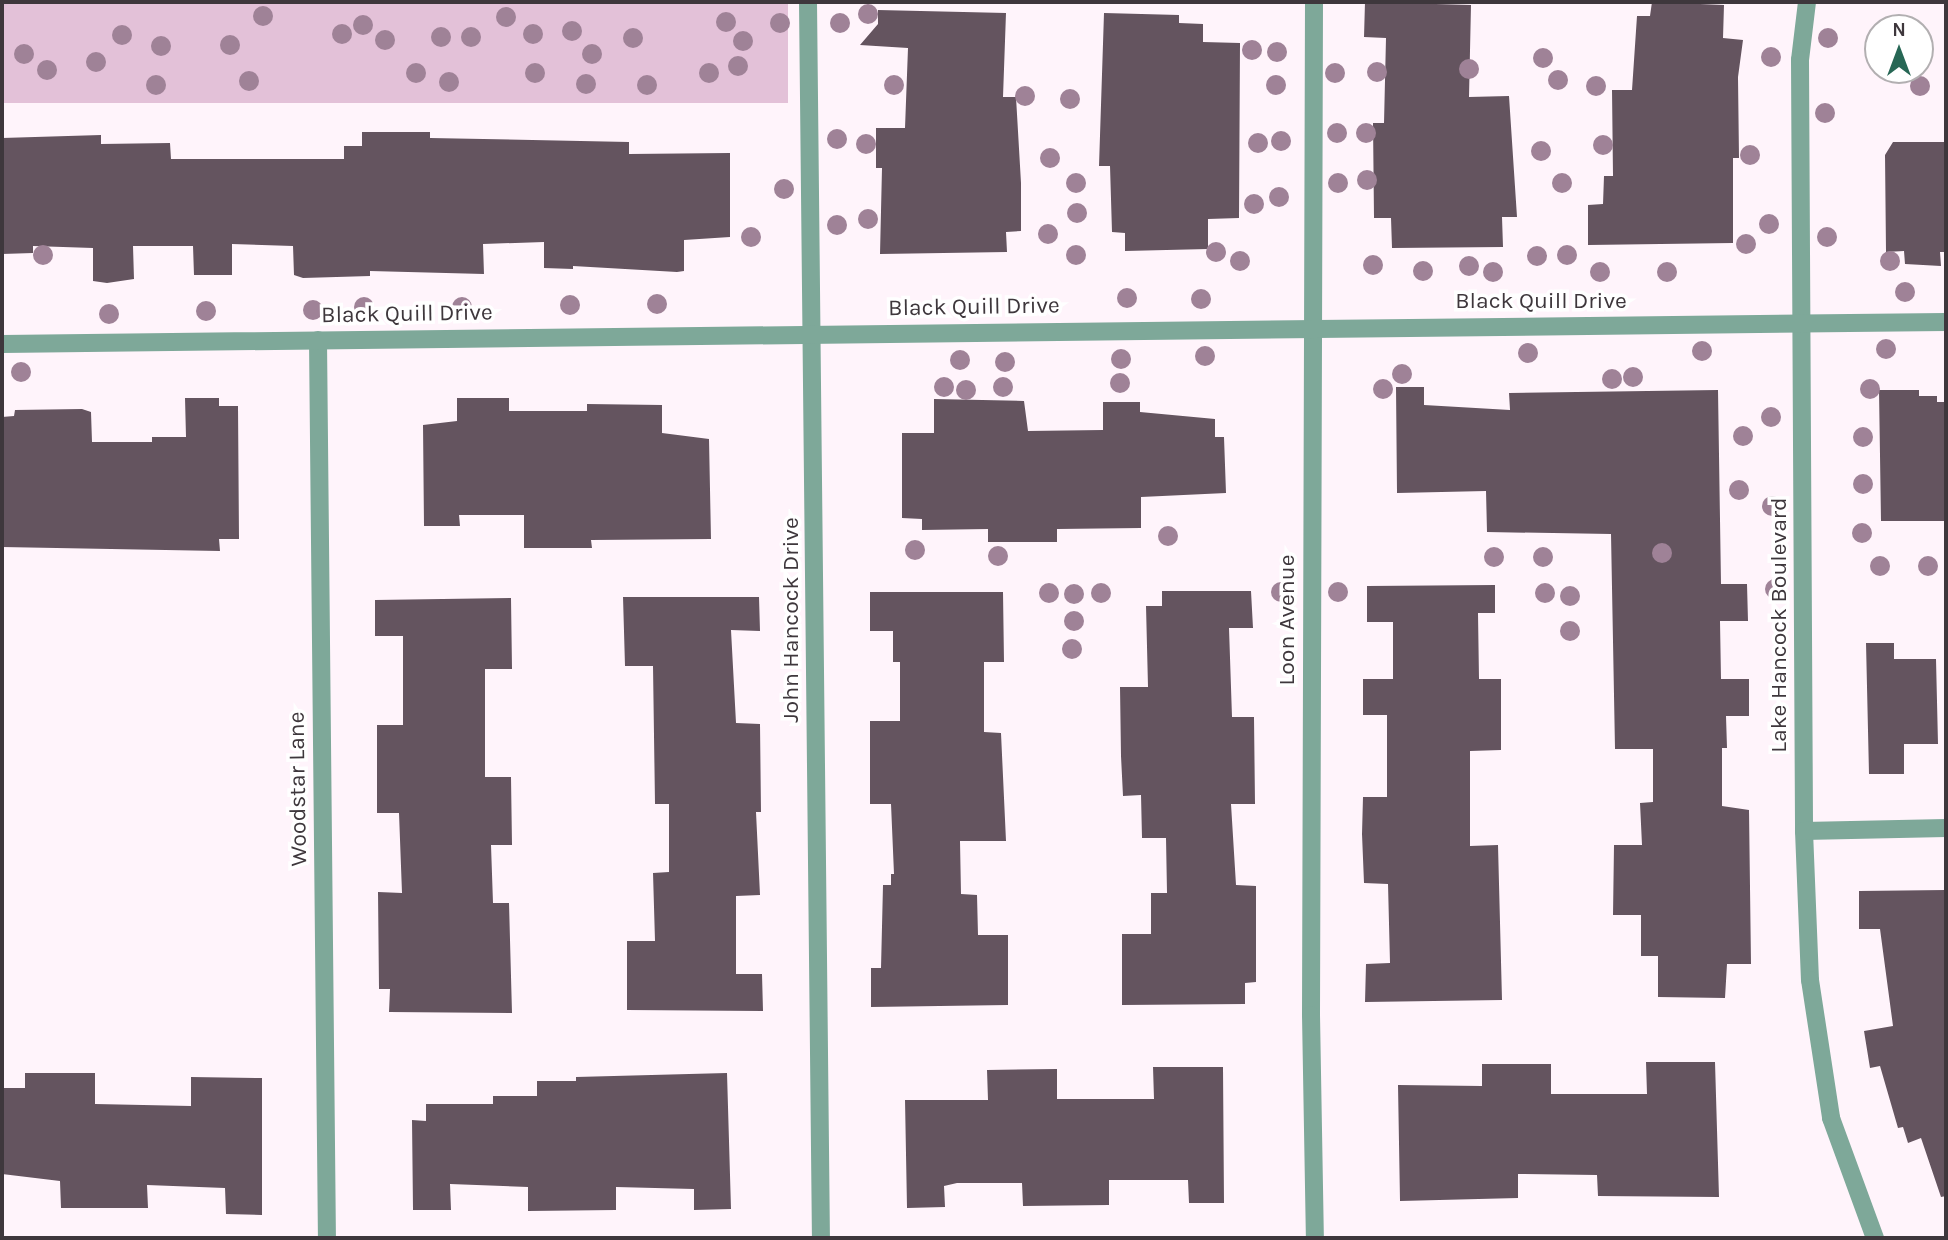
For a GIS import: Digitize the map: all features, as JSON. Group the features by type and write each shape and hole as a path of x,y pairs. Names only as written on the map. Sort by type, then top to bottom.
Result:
{"street":[{"name":"John Hancock Drive","path":"808,2 814,333 821,1238"},
{"name":"Loon Avenue","path":"1314,2 1312,327 1315,1238"},
{"name":"Lake Hancock Boulevard","path":"1807,2 1800,60 1804,831 1818,1047 1831,1118 1875,1238"},
{"name":"Black Quill Drive","path":"2,344 1312,327 1946,322"},
{"name":"Woodstar Lane","path":"318,340 327,1238"},
{"path":"1804,831 1946,828"}],"shaded area":[{"path":"2,2 788,2 788,103 2,103"}],"building":[{"path":"1365,2 1471,5 1469,97 1509,96 1517,217 1502,217 1503,247 1392,248 1391,218 1374,218 1373,123 1384,123 1386,38 1364,37"},
{"path":"1652,2 1724,5 1723,38 1743,40 1738,77 1739,158 1733,158 1733,243 1588,245 1588,205 1603,204 1604,176 1613,176 1612,90 1632,90 1637,16 1650,16"},
{"path":"878,10 1006,13 1003,97 1016,97 1021,183 1021,231 1006,232 1007,252 880,254 882,168 876,168 876,128 905,128 908,48 860,45 878,24"},
{"path":"1104,13 1179,15 1179,23 1203,24 1203,42 1240,43 1239,218 1208,219 1208,249 1125,251 1125,233 1112,232 1110,166 1099,166"},
{"path":"362,132 430,132 430,138 629,142 629,154 730,153 730,237 684,240 684,271 677,272 573,266 573,269 544,268 544,242 483,244 484,274 370,271 370,276 303,278 294,275 293,246 232,244 232,275 194,275 193,246 133,246 134,279 107,283 93,281 93,248 33,246 33,253 2,254 2,138 101,135 101,144 170,143 171,159 344,159 344,146 362,146"},
{"path":"1893,142 1946,142 1946,252 1940,252 1941,266 1905,264 1904,251 1886,252 1885,155"},
{"path":"1396,387 1424,387 1424,405 1510,410 1509,393 1718,390 1721,584 1747,584 1748,621 1720,621 1721,679 1749,679 1749,716 1726,716 1727,748 1722,748 1722,806 1749,810 1751,964 1727,964 1725,998 1658,997 1658,956 1641,956 1641,915 1613,915 1614,845 1642,845 1640,803 1653,802 1653,749 1615,749 1611,534 1487,532 1486,491 1397,493"},
{"path":"1879,390 1919,390 1919,396 1937,396 1937,402 1946,402 1946,521 1881,521"},
{"path":"185,398 219,398 219,406 238,406 239,539 219,539 220,551 2,547 2,417 14,416 15,410 82,409 91,412 92,442 152,442 152,437 186,437"},
{"path":"457,398 509,398 509,411 587,411 587,404 662,405 662,433 709,439 711,539 591,540 592,548 524,548 524,515 459,515 460,526 424,526 423,425 457,421"},
{"path":"934,399 1024,401 1028,431 1103,430 1103,402 1140,402 1140,412 1215,419 1215,437 1224,437 1226,493 1141,497 1141,528 1057,529 1057,542 988,542 988,529 922,530 922,519 902,518 902,433 934,433"},
{"path":"1495,585 1495,613 1478,613 1479,679 1501,679 1501,750 1470,751 1470,846 1498,845 1502,1000 1365,1002 1366,964 1390,963 1388,884 1364,883 1362,834 1363,797 1387,797 1387,715 1363,715 1363,679 1393,679 1393,622 1367,622 1367,586"},
{"path":"1162,591 1251,591 1253,628 1229,628 1232,717 1254,717 1255,804 1231,804 1236,885 1256,886 1256,982 1245,983 1245,1004 1122,1005 1122,934 1151,934 1151,893 1167,893 1166,838 1142,838 1141,795 1123,796 1121,756 1120,687 1148,687 1146,606 1162,606"},
{"path":"870,592 1003,592 1004,662 984,662 984,732 1001,733 1006,841 960,841 961,894 977,895 978,935 1008,935 1008,1005 871,1007 871,968 881,968 883,885 891,885 891,874 894,874 891,804 870,804 870,721 900,721 900,662 893,662 893,631 870,631"},
{"path":"623,597 759,597 760,631 731,630 736,723 760,724 761,812 756,812 760,895 736,896 736,974 762,974 763,1011 627,1010 627,941 655,941 653,873 669,872 669,804 655,804 653,666 625,666"},
{"path":"511,598 512,669 485,669 485,777 511,777 512,845 491,845 493,903 509,903 512,1013 389,1012 390,989 379,989 378,892 402,893 399,813 377,813 377,725 403,725 403,636 375,636 375,600"},
{"path":"1866,643 1894,643 1894,659 1936,659 1938,744 1904,744 1904,774 1869,774"},
{"path":"1946,890 1946,1196 1941,1197 1921,1138 1908,1143 1903,1127 1898,1128 1880,1066 1870,1068 1864,1031 1893,1026 1880,929 1859,929 1859,891"},
{"path":"1646,1062 1715,1062 1719,1197 1598,1196 1597,1175 1518,1174 1518,1198 1400,1201 1398,1085 1482,1086 1482,1064 1551,1064 1551,1094 1647,1094"},
{"path":"1153,1067 1223,1067 1224,1203 1189,1203 1188,1180 1109,1180 1109,1205 1023,1206 1022,1183 957,1183 944,1186 945,1207 907,1208 905,1100 988,1100 987,1070 1057,1069 1057,1099 1154,1099"},
{"path":"25,1073 95,1073 95,1104 191,1106 191,1077 262,1078 262,1215 226,1214 225,1188 147,1185 148,1208 61,1208 60,1181 2,1174 2,1088 25,1088"},
{"path":"727,1073 731,1209 694,1210 694,1189 616,1187 616,1210 528,1211 528,1187 450,1184 451,1210 413,1210 412,1120 426,1121 426,1104 493,1104 493,1096 537,1096 537,1081 576,1081 576,1077"}]}
